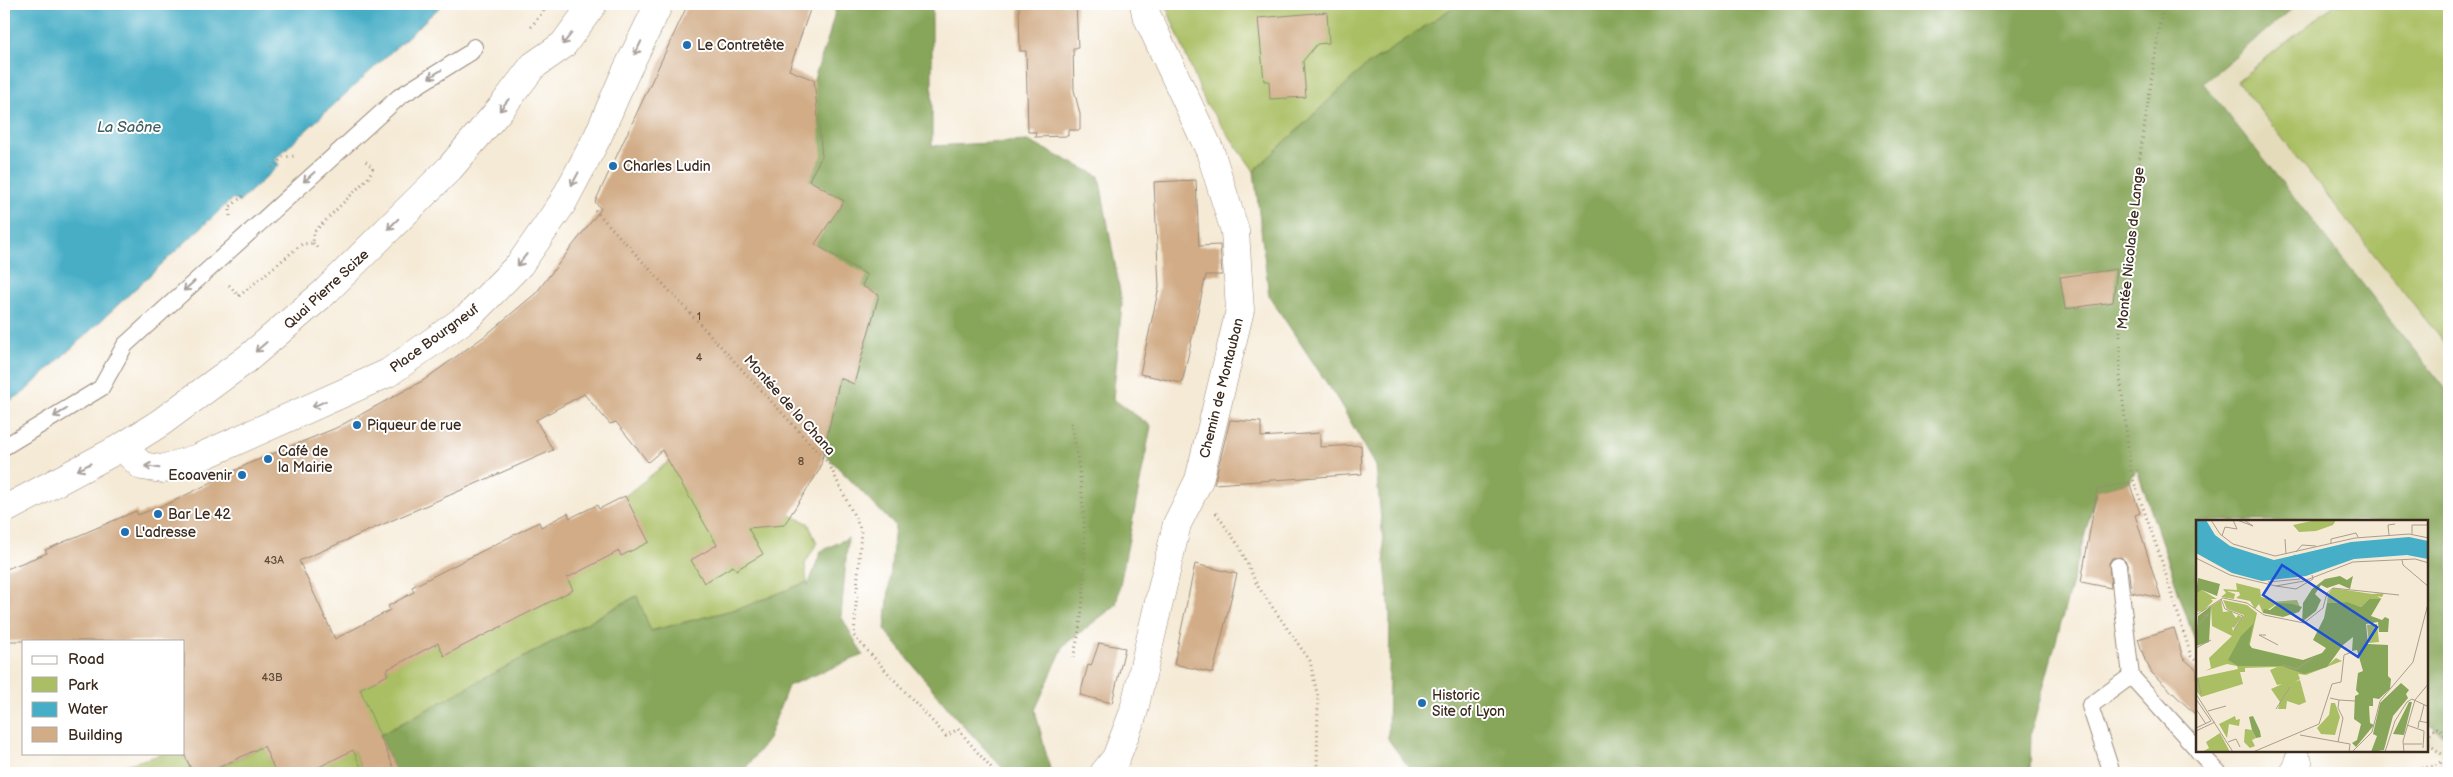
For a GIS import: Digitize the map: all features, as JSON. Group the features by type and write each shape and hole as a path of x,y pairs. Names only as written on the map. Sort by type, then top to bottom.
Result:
{"street":[{"name":"Quai Pierre Scize","path":"4,510 122,447 160,423 247,359 325,292 450,168 502,108 532,66 563,45 593,4"},
{"name":"Place Bourgneuf","path":"122,447 142,466 162,469 198,458 388,373 470,316 520,264 562,204 598,136 624,76 659,4"},
{"name":"Chemin de Montauban","path":"1104,773 1116,758 1133,714 1177,524 1199,480 1240,310 1235,231 1210,151 1146,14 1144,4"}],"lane":[{"path":"4,447 101,388 125,345 132,338 398,97 471,52 474,47"},
{"path":"2118,566 2131,676 2196,749"},
{"path":"2110,767 2090,706 2131,676"},
{"path":"2199,752 2219,773"}],"path":[{"name":"Montée Nicolas de Lange","path":"2163,4 2131,215 2120,317 2120,375 2131,473 2162,562 2191,656 2196,661"},
{"path":"272,168 284,158"},
{"path":"313,243 317,229 368,178"},
{"path":"230,207 243,196"},
{"name":"Montée de la Chana","path":"594,210 829,464 861,530 854,636 946,736 958,729 995,773"},
{"path":"313,243 318,249"},
{"path":"243,293 302,244 313,243"},
{"path":"1071,423 1080,467 1084,577 1079,638 1072,662"},
{"path":"1186,506 1218,513 1239,546 1257,585 1310,661 1318,698 1317,773"},
{"path":"2428,737 2436,727 2449,737"},
{"path":"2414,773 2411,770 2436,766 2447,758 2428,744"}],"shaded area":[{"path":"2298,4 2449,4 2449,393 2202,83"},
{"path":"2436,727 2449,738 2449,773 2414,773 2411,771 2436,766 2447,758 2428,744 2428,737"}],"green space":[{"path":"837,4 932,4 932,146 1028,141 1099,176 1122,303 1113,399 1151,426 1116,605 1064,645 1035,710 1051,773 1007,773 950,711 885,630 895,526 823,452 809,180 813,82"},
{"path":"1165,4 1458,4 1362,69 1254,171 1205,102"},
{"path":"1458,4 2298,4 2203,83 2449,393 2449,740 2428,724 2428,520 2196,520 2196,644 2137,469 2129,482 2097,490 2031,733 2030,773 1413,773 1388,739 1390,615 1376,466 1338,400 1269,296 1254,171 1362,69"},
{"path":"2335,4 2449,4 2449,349 2237,81"},
{"path":"669,461 808,523 817,543 805,564 807,582 744,607 650,631 636,596 353,750 364,773 213,773 212,771 344,707 359,690 625,496"},
{"path":"848,538 841,616 863,655 788,686 768,739 742,773 396,773 380,735 637,596 651,631 744,607 807,582 808,586 821,551"},
{"path":"164,754 176,754 185,755 193,773 97,773"}],"water":[{"name":"La Saône","path":"4,4 443,4 275,159 279,165 238,203 233,198 23,393 4,404"}],"building":[{"path":"688,4 812,4 789,70 814,80 822,156 809,180 844,201 815,244 867,275 862,286 879,295 854,384 840,378 820,469 784,525 748,528 763,554 736,570 733,566 704,583 691,560 717,545 662,450 648,462 616,422 610,424 584,394 536,420 553,450 299,561 335,639 390,610 388,606 414,592 412,587 539,522 541,527 568,513 570,518 597,505 599,509 625,496 649,542 621,556 619,551 567,578 573,590 444,656 438,643 386,670 388,675 360,689 396,773 364,773 353,750 307,773 276,773 264,746 207,773 193,773 184,754 185,640 4,641 4,570 47,553 45,550 136,511 138,515 172,502 250,463 336,428 424,380 486,335 536,293 601,209 595,202"},
{"path":"1019,4 1076,4 1078,48 1073,48 1074,90 1080,114 1080,130 1068,130 1068,136 1035,137 1036,132 1028,132 1026,51 1020,51"},
{"path":"1327,12 1329,43 1317,44 1303,61 1306,97 1270,99 1269,81 1264,81 1258,18"},
{"path":"1196,180 1199,246 1220,245 1222,275 1206,275 1182,383 1140,374 1159,287 1154,182"},
{"path":"2117,269 2113,302 2065,309 2060,277"},
{"path":"1230,420 1261,422 1261,437 1320,433 1320,447 1361,445 1362,474 1214,484"},
{"path":"2129,482 2140,513 2135,515 2161,598 2131,592 2128,564 2121,557 2112,558 2109,563 2111,588 2081,582 2097,490"},
{"path":"1195,564 1237,574 1213,673 1174,664"},
{"path":"2174,628 2183,658 2196,669 2196,715 2152,673 2145,660 2138,639"},
{"path":"1099,643 1125,648 1112,703 1080,695 1088,665 1091,666"}],"place":[{"name":"Le Contretête","path":"687,45"},
{"name":"Charles Ludin","path":"613,166"},
{"name":"Piqueur de rue","path":"357,425"},
{"name":"Café de la Mairie","path":"268,459"},
{"name":"Ecoavenir","path":"242,475"},
{"name":"Bar Le 42","path":"158,514"},
{"name":"L'adresse","path":"125,532"},
{"name":"Historic Site of Lyon","path":"1422,703"}]}
